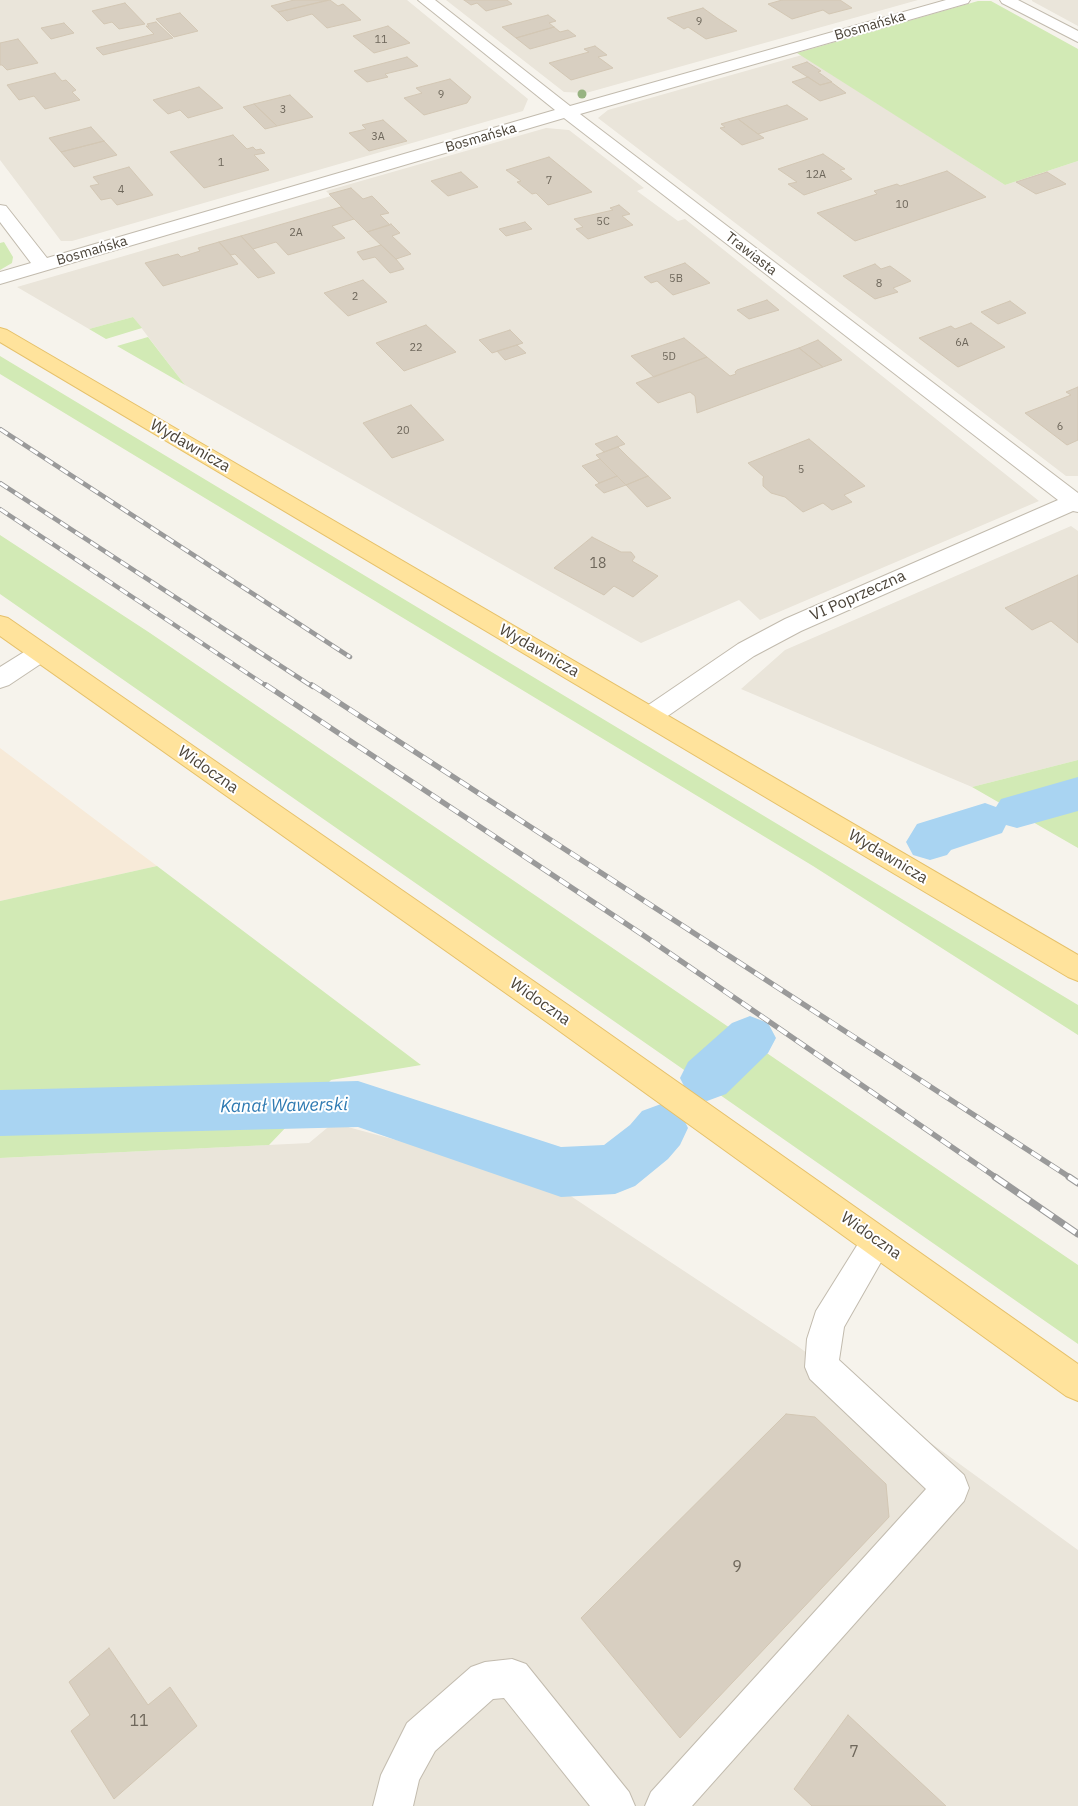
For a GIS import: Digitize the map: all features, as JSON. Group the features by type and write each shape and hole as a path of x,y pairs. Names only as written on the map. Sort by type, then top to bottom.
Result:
{"main road":[{"name":"Wydawnicza","path":"0,334 1078,969"},
{"name":"Widoczna","path":"0,624 561,1016 1078,1384"}],"street":[{"name":"Trawiasta","path":"426,0 568,112 1077,502"},
{"name":"Bosmańska","path":"0,278 568,112 963,0"},
{"path":"1007,0 1078,37"},
{"path":"0,210 42,266"},
{"name":"VI Poprzeczna","path":"650,716 746,650 793,625 1077,502"},
{"path":"0,679 40,653"},
{"path":"665,1806 952,1488 822,1367 824,1339 828,1322 877,1241"},
{"path":"393,1806 401,1775 421,1737 485,1681 512,1678 615,1806"}],"shaded area":[{"path":"0,0 407,0 528,99 523,111 72,241 61,241 0,160"},
{"path":"446,0 918,0 586,93 564,92"},
{"path":"1078,0 1078,26 1032,1"},
{"path":"802,55 1005,185 1078,161 1078,476 1066,476 598,118 608,110"},
{"path":"546,128 569,130 644,188 637,191 678,221 685,219 1039,501 760,620 739,600 641,643 185,385 133,317 89,329 17,287 331,196 326,191"},
{"path":"1071,526 1078,531 1078,760 972,787 741,689 785,650"},
{"path":"0,748 157,866 0,901"},
{"path":"333,1123 548,1181 796,1345 1078,1550 1078,1806 0,1806 0,1158 309,1143"}],"green space":[{"path":"978,1 991,1 1078,49 1078,161 1005,185 797,53"},
{"path":"4,242 13,257 12,263 0,270 0,243"},
{"path":"133,317 142,328 106,339 89,329"},
{"path":"148,337 185,385 117,346"},
{"path":"0,356 1078,1005 1078,1035 813,866 0,374"},
{"path":"0,535 150,633 1078,1265 1078,1344 0,594"},
{"path":"1078,760 1078,848 972,787"},
{"path":"157,866 421,1065 331,1080 269,1145 0,1158 0,901"}],"building":[{"path":"294,0 328,0 278,12 271,6"},
{"path":"330,0 338,6 343,4 361,20 327,28 312,14 287,21 278,12"},
{"path":"464,0 507,0 512,4 486,11 477,3 471,5"},
{"path":"782,0 840,0 852,8 829,14 823,10 792,19 768,4"},
{"path":"125,3 145,24 119,29 112,22 104,24 92,11"},
{"path":"703,8 737,31 706,39 688,27 684,29 667,18"},
{"path":"180,13 198,31 174,37 156,19"},
{"path":"548,15 556,21 549,23 554,27 516,38 502,27"},
{"path":"156,22 173,38 103,55 96,48 154,34 146,26"},
{"path":"64,23 74,33 51,39 41,28"},
{"path":"388,26 410,43 374,53 353,36"},
{"path":"554,27 560,32 568,30 576,36 530,49 516,38"},
{"path":"18,39 38,63 7,70 0,65 0,43"},
{"path":"595,46 607,55 598,57 613,68 571,80 549,63 589,52 584,49"},
{"path":"407,57 418,66 385,74 388,77 367,82 354,71"},
{"path":"807,62 821,71 818,72 832,82 820,85 792,67"},
{"path":"55,73 62,81 66,80 76,90 72,92 80,100 45,109 34,96 19,100 7,85"},
{"path":"808,77 820,85 831,82 846,93 820,101 792,82"},
{"path":"450,79 471,97 467,103 424,115 404,98 422,93 416,88"},
{"path":"199,87 223,108 188,118 180,110 168,114 153,100"},
{"path":"290,95 313,117 277,126 254,104"},
{"path":"254,104 277,126 265,129 243,107"},
{"path":"787,105 808,119 758,134 738,119"},
{"path":"738,119 764,138 742,145 720,128 725,127 721,124"},
{"path":"383,120 407,141 369,151 349,133 366,129 362,125"},
{"path":"91,127 104,141 61,152 49,138"},
{"path":"233,135 247,149 253,147 256,150 261,149 265,153 254,155 269,170 204,188 170,152"},
{"path":"104,141 117,155 74,167 61,152"},
{"path":"823,154 845,169 840,170 852,179 804,195 788,184 797,182 778,169"},
{"path":"549,157 592,192 548,205 536,193 532,194 517,182 521,181 506,170"},
{"path":"129,167 153,195 117,205 111,198 101,200 90,186 99,184 93,177"},
{"path":"947,171 986,197 855,241 817,213 877,194 874,191 897,184 900,186"},
{"path":"461,172 478,187 448,196 431,181"},
{"path":"1047,172 1066,184 1036,194 1016,182"},
{"path":"351,188 363,199 372,196 389,213 380,215 390,225 367,232 329,194"},
{"path":"619,205 630,214 622,216 633,225 588,239 576,229 583,227 574,219 613,210 610,208"},
{"path":"341,207 354,219 332,226 345,238 288,255 276,242 253,249 241,236"},
{"path":"525,222 532,229 506,236 499,229"},
{"path":"391,224 400,233 392,236 411,254 396,259 367,232"},
{"path":"241,236 275,273 258,278 235,254 231,255 219,242"},
{"path":"219,242 238,264 163,286 145,263 178,254 181,257 200,251 198,248"},
{"path":"381,245 404,269 390,273 375,257 363,260 357,252"},
{"path":"685,263 710,283 673,295 657,281 651,283 644,277"},
{"path":"875,264 881,269 890,266 911,281 893,288 898,292 875,299 843,276"},
{"path":"363,280 387,302 348,316 324,293"},
{"path":"767,300 779,310 749,319 737,310"},
{"path":"1010,301 1026,313 998,324 981,312"},
{"path":"971,323 1005,347 958,367 919,338 951,326 955,329"},
{"path":"426,325 456,352 404,371 376,343"},
{"path":"510,330 523,343 492,353 479,340"},
{"path":"684,338 707,357 654,377 631,356"},
{"path":"818,340 842,360 823,367 799,348"},
{"path":"517,345 526,353 505,360 497,351"},
{"path":"799,348 823,367 697,413 695,396 690,392 658,403 636,383 707,357 730,376 736,374 737,370"},
{"path":"1078,387 1078,440 1067,445 1025,413 1071,395 1066,392"},
{"path":"411,405 444,440 392,458 363,423"},
{"path":"617,436 625,444 604,452 595,444"},
{"path":"809,439 865,486 844,495 852,502 832,510 823,503 803,512 785,497 771,493 763,486 764,477 748,463"},
{"path":"618,447 648,476 626,485 596,455"},
{"path":"600,459 617,476 599,483 582,466"},
{"path":"617,476 626,485 604,493 595,485"},
{"path":"648,476 671,498 647,507 626,485"},
{"path":"592,537 621,552 631,552 635,557 632,561 658,576 633,597 614,586 604,595 554,568"},
{"path":"1078,575 1078,643 1051,621 1032,630 1005,608"},
{"path":"786,1414 815,1417 886,1484 889,1517 680,1738 581,1618"},
{"path":"109,1648 148,1705 170,1687 197,1726 114,1799 71,1731 90,1715 69,1682"},
{"path":"848,1715 946,1806 812,1806 794,1789"}],"waterway":[{"name":"Kanał Wawerski","path":"1017,811 1078,794"},
{"name":"Kanał Wawerski","path":"930,842 934,837 985,821"},
{"name":"Kanał Wawerski","path":"707,1078 750,1038"},
{"name":"Kanał Wawerski","path":"0,1113 358,1104 561,1172 615,1169 649,1142 661,1128"}],"railway":[{"path":"0,429 350,657"},
{"path":"0,483 313,687"},
{"path":"0,509 268,687"},
{"path":"266,685 643,935 997,1178"},
{"path":"312,685 1071,1178"},
{"path":"995,1177 1078,1234"},
{"path":"1069,1177 1078,1183"}]}
